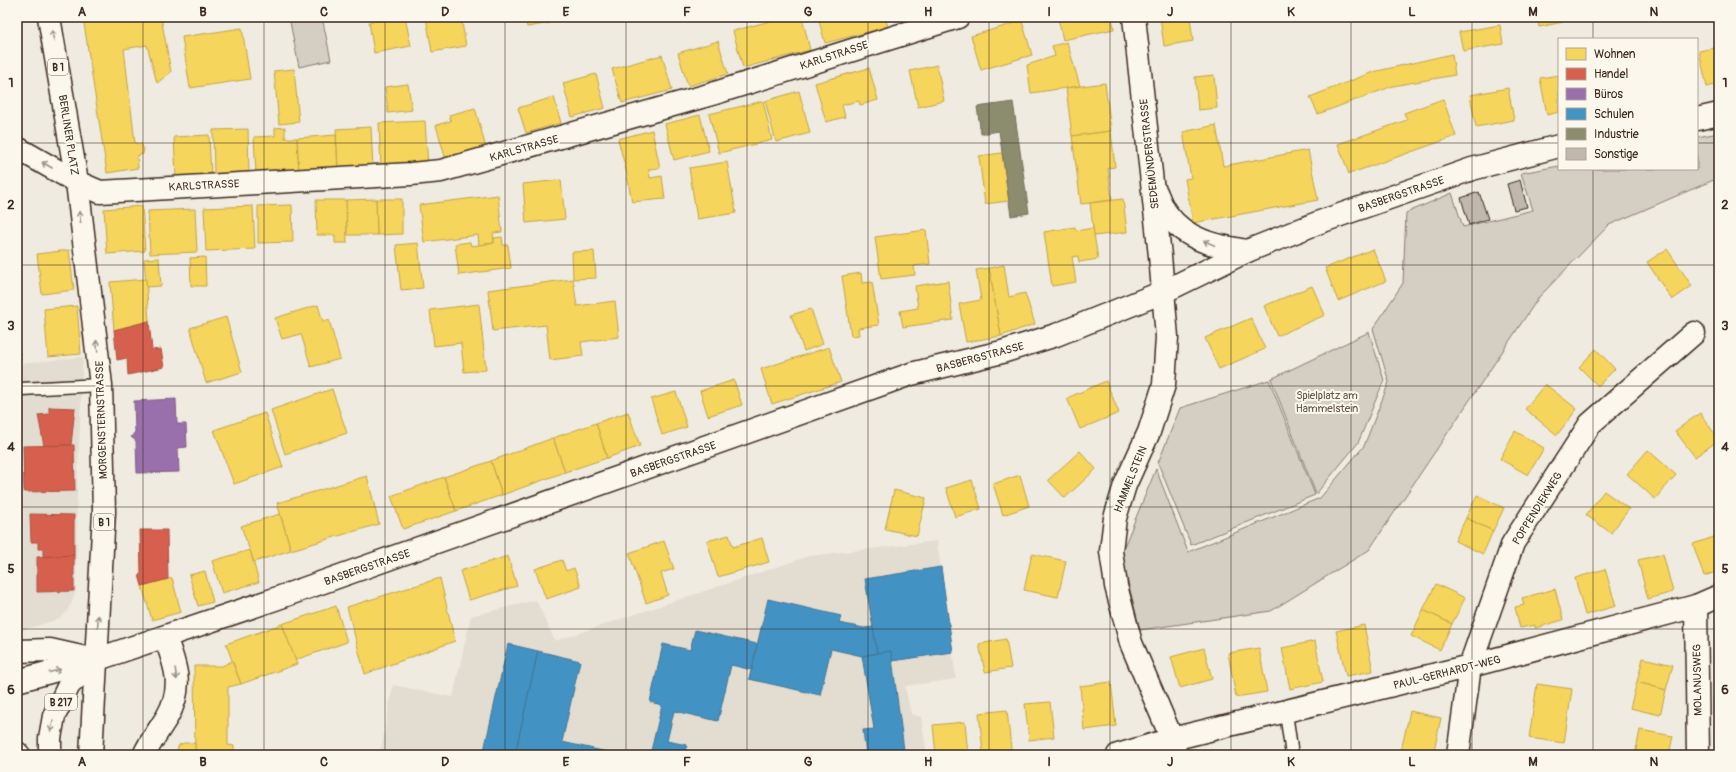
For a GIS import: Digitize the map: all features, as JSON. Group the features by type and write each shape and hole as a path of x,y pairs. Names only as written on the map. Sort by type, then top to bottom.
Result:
{"street":[{"name":"BERLINER PLATZ","path":"50,17 77,182"},
{"name":"KARLSTRASSE","path":"17,148 77,182 100,192 411,174 440,171 712,94 958,17"},
{"name":"SEDEMÜNDERSTRASSE","path":"1134,17 1163,292"},
{"path":"1698,119 1719,114"},
{"name":"BASBERGSTRASSE","path":"17,681 95,660 165,637 911,374 1002,352 1056,335 1163,292 1247,251 1320,222 1458,174 1558,146"},
{"name":"MORGENSTERNSTRASSE","path":"77,182 100,385 104,512 95,660"},
{"path":"1151,184 1167,214 1186,233 1216,246 1247,251"},
{"name":"HAMMELSTEIN","path":"1163,292 1167,337 1164,385 1149,432 1125,485 1115,518 1111,551 1116,586 1131,643 1174,747"},
{"name":"POPPENDIEKWEG","path":"1458,755 1470,666 1513,543 1590,424 1694,333"},
{"name":"PAUL-GERHARDT-WEG","path":"1118,755 1174,747 1286,713 1696,606 1719,596"},
{"name":"MOLANUSWEG","path":"1696,606 1698,755"},
{"path":"144,755 176,698 178,687 174,663 165,637"},
{"path":"17,651 50,650 95,660"},
{"name":"B 217","path":"50,755 50,738 54,716 69,685 95,660"},
{"name":"B 217","path":"91,755 95,660"}],"lane":[{"path":"18,390 100,385"},
{"path":"1286,713 1292,755"}],"shaded area":[{"path":"83,357 77,490 76,590 66,613 59,619 17,632 17,364"},
{"path":"937,541 956,679 905,686 911,714 921,717 927,755 380,755 393,685 453,697 471,616 536,600 555,641 809,556"}],"green space":[{"path":"289,17 322,17 331,60 299,67"},
{"path":"1719,133 1719,180 1716,179 1609,225 1539,297 1369,550 1271,611 1140,630 1121,554 1156,469 1188,552 1320,498 1364,446 1389,382 1373,329 1403,283 1406,213 1452,193 1463,227 1533,210 1521,173 1558,166 1558,170 1698,170 1698,137"},
{"name":"Spielplatz am Hammelstein","path":"1369,332 1384,380 1358,443 1316,494 1271,379"},
{"path":"1269,380 1315,495 1191,545 1158,463 1180,408"}],"building: Wohnen":[{"path":"83,17 161,17 171,72 157,83 147,45 124,49 135,143 141,144 144,149 143,154 137,156 138,168 107,173"},
{"path":"405,17 411,46 374,53 369,22"},
{"path":"426,17 461,17 466,46 432,52"},
{"path":"525,17 549,17 550,23 527,27"},
{"path":"785,17 802,17 810,50 743,68 733,31"},
{"path":"818,17 885,17 888,27 825,43"},
{"path":"1112,17 1114,29 1063,40 1058,18"},
{"path":"1160,17 1190,17 1193,41 1164,46"},
{"path":"1537,17 1562,17 1563,22 1539,27"},
{"path":"1022,21 1032,55 981,70 971,36"},
{"path":"1500,25 1503,44 1463,51 1459,32"},
{"path":"242,28 250,79 190,88 182,37"},
{"path":"718,41 728,74 688,86 678,53"},
{"path":"1067,42 1080,86 1031,93 1027,65 1055,56 1052,46"},
{"path":"1719,47 1719,84 1707,87 1699,51"},
{"path":"1452,54 1455,75 1393,86 1318,114 1310,97 1373,72"},
{"path":"662,55 672,90 622,103 612,69"},
{"path":"937,65 944,101 918,107 910,71"},
{"path":"869,68 878,100 860,105 859,101 842,105 845,117 826,122 815,83"},
{"path":"294,69 299,122 279,124 274,71"},
{"path":"596,74 605,108 572,117 563,83"},
{"path":"1214,75 1217,108 1198,110 1195,77"},
{"path":"1558,75 1558,112 1547,115 1540,78"},
{"path":"1105,83 1111,131 1072,136 1066,88"},
{"path":"408,84 412,110 388,113 385,87"},
{"path":"1508,88 1514,120 1476,127 1470,95"},
{"path":"799,91 810,133 776,142 765,101"},
{"path":"554,97 561,123 526,133 518,108"},
{"path":"1443,99 1456,136 1349,174 1338,144 1407,120 1404,113"},
{"path":"763,101 772,140 719,153 709,114"},
{"path":"475,108 486,148 446,160 436,125 451,121 449,115"},
{"path":"700,115 709,151 674,160 665,124"},
{"path":"425,121 428,166 381,168 379,123"},
{"path":"1216,125 1223,166 1308,150 1318,200 1193,223 1185,179 1191,178 1183,132"},
{"path":"285,127 285,138 297,138 299,172 256,174 254,137 275,136 275,128"},
{"path":"371,127 373,168 338,170 336,129"},
{"path":"248,129 249,174 214,175 213,130"},
{"path":"652,130 660,168 649,169 650,178 662,176 665,199 632,202 618,139"},
{"path":"1111,131 1115,167 1108,168 1112,200 1081,204 1072,136"},
{"path":"209,135 211,176 176,177 174,137"},
{"path":"336,135 338,170 299,172 297,138"},
{"path":"1002,153 1009,201 985,204 979,156"},
{"path":"727,162 736,213 697,219 689,168"},
{"path":"561,180 565,219 526,223 523,184"},
{"path":"498,195 502,232 493,233 494,243 479,245 478,235 424,242 419,205"},
{"path":"376,199 402,199 402,234 377,235"},
{"path":"376,199 377,235 347,235 346,200"},
{"path":"1123,199 1127,232 1094,236 1090,203"},
{"path":"316,200 346,200 347,243 335,243 335,235 317,235"},
{"path":"292,205 293,242 258,243 258,206"},
{"path":"142,206 145,251 107,254 104,209"},
{"path":"253,206 255,249 206,251 204,208"},
{"path":"195,209 197,252 150,254 148,211"},
{"path":"1075,227 1076,231 1093,228 1098,259 1079,262 1078,256 1072,257 1076,282 1052,286 1044,232"},
{"path":"926,230 930,264 914,266 915,275 881,279 875,237"},
{"path":"502,237 503,245 508,245 511,268 459,275 455,244 470,242 471,246 494,243 494,238"},
{"path":"418,243 423,288 401,290 396,245"},
{"path":"1373,249 1386,281 1338,301 1325,268"},
{"path":"1667,249 1692,286 1672,300 1647,262"},
{"path":"69,250 74,290 42,294 37,254"},
{"path":"594,251 596,278 573,279 572,252"},
{"path":"205,257 206,286 191,286 190,258"},
{"path":"159,258 161,286 146,287 144,259"},
{"path":"1004,265 1009,297 1025,293 1035,324 1001,336 989,268"},
{"path":"989,268 1001,336 966,342 959,304 981,300 976,270"},
{"path":"861,273 862,283 872,282 879,325 858,328 859,335 851,336 842,276"},
{"path":"146,279 149,321 114,330 110,282"},
{"path":"573,279 577,306 615,301 619,337 581,342 583,356 550,360 546,325 493,331 488,290"},
{"path":"948,281 953,320 903,327 900,311 918,308 915,286"},
{"path":"1312,286 1325,315 1277,336 1264,306"},
{"path":"479,304 486,370 464,372 461,343 434,346 430,310"},
{"path":"318,305 323,322 329,320 340,359 311,367 301,334 282,339 275,318"},
{"path":"77,306 81,354 48,357 44,309"},
{"path":"811,309 823,344 804,351 791,315"},
{"path":"226,317 242,372 206,383 190,328"},
{"path":"1251,318 1265,349 1219,369 1205,338"},
{"path":"17,336 21,360 17,360"},
{"path":"829,347 841,382 772,404 761,369"},
{"path":"1596,349 1615,369 1598,386 1579,367"},
{"path":"734,380 742,405 708,416 700,391"},
{"path":"1106,381 1119,413 1080,429 1067,398"},
{"path":"1545,384 1577,409 1557,435 1525,409"},
{"path":"332,389 347,433 285,454 271,410"},
{"path":"676,392 687,427 662,435 651,399"},
{"path":"628,412 640,446 607,458 596,423"},
{"path":"265,413 283,467 234,484 214,430"},
{"path":"1700,413 1719,440 1695,457 1675,431"},
{"path":"596,423 607,458 565,472 553,438"},
{"path":"1515,431 1544,448 1528,475 1500,459"},
{"path":"553,438 565,472 502,495 491,461"},
{"path":"1648,450 1676,475 1655,499 1627,474"},
{"path":"1080,451 1096,469 1065,498 1048,480"},
{"path":"491,461 502,495 456,511 444,477"},
{"path":"1020,475 1029,506 1003,515 993,484"},
{"path":"367,476 379,524 291,550 277,503"},
{"path":"444,477 456,511 403,529 391,496"},
{"path":"972,480 981,509 955,517 946,488"},
{"path":"894,490 926,498 917,536 885,529"},
{"path":"1604,491 1629,509 1611,533 1586,515"},
{"path":"1477,495 1504,508 1493,531 1466,518"},
{"path":"280,514 291,550 254,562 241,526"},
{"path":"1466,518 1493,531 1483,554 1455,541"},
{"path":"729,535 733,547 762,538 769,562 718,577 707,541"},
{"path":"1717,536 1719,544 1719,571 1704,576 1693,544"},
{"path":"664,541 674,569 661,573 668,595 646,603 629,553"},
{"path":"250,550 259,582 222,593 212,561"},
{"path":"1032,554 1066,561 1058,597 1024,590"},
{"path":"1663,554 1673,592 1648,599 1638,560"},
{"path":"508,556 517,586 469,600 460,571"},
{"path":"562,560 566,571 574,568 581,587 546,599 535,569"},
{"path":"1605,569 1616,606 1585,615 1575,578"},
{"path":"205,571 213,602 198,606 189,575"},
{"path":"172,578 181,612 152,620 142,586"},
{"path":"440,578 455,641 365,674 347,607"},
{"path":"1436,584 1465,598 1452,624 1423,610"},
{"path":"1555,589 1563,620 1535,628 1535,625 1520,628 1515,607 1524,605 1522,598"},
{"path":"336,606 347,642 295,660 282,624"},
{"path":"1423,610 1452,624 1440,650 1411,636"},
{"path":"282,624 297,664 241,684 226,644"},
{"path":"1364,625 1373,671 1346,676 1336,631"},
{"path":"1006,639 1011,668 985,672 979,644"},
{"path":"1315,641 1323,682 1290,689 1282,648"},
{"path":"1204,648 1212,679 1180,688 1171,657"},
{"path":"1259,648 1267,692 1236,697 1228,653"},
{"path":"1643,658 1673,665 1666,690 1637,682"},
{"path":"232,661 241,684 228,687 228,745 234,746 234,755 195,755 194,666 222,666"},
{"path":"1111,682 1116,726 1084,730 1080,686"},
{"path":"1637,682 1666,690 1660,715 1630,708"},
{"path":"1537,684 1572,689 1564,743 1529,738"},
{"path":"1050,702 1054,737 1029,740 1025,704"},
{"path":"1007,710 1011,749 983,752 979,713"},
{"path":"1410,711 1441,718 1433,755 1400,755"},
{"path":"965,722 968,755 936,755 933,725"},
{"path":"1640,730 1673,736 1669,755 1635,755"},
{"path":"184,743 195,743 195,755 177,755 179,745"}],"building: Handel":[{"path":"149,321 152,350 161,349 164,367 128,375 127,358 117,360 114,330"},
{"path":"49,407 75,408 71,445 44,446 38,415 49,414"},
{"path":"74,445 75,491 24,492 23,446"},
{"path":"30,514 74,515 74,555 43,557 43,549 38,549 38,542 31,542"},
{"path":"140,530 167,530 168,579 142,586 139,575 141,574"},
{"path":"74,555 74,591 37,592 37,557"}],"building: Büros":[{"path":"176,399 177,424 186,424 187,447 178,448 179,472 137,473 136,441 131,437 135,432 134,401"}],"building: Schulen":[{"path":"941,567 953,652 892,661 891,651 877,653 865,579"},
{"path":"768,599 841,616 839,623 864,628 873,627 877,653 862,656 831,649 820,695 749,679"},
{"path":"695,630 757,644 752,670 731,665 718,721 674,711 667,741 687,745 685,755 650,755 662,705 650,702 663,644 690,650"},
{"path":"508,644 538,651 515,755 483,755"},
{"path":"538,651 580,661 562,742 621,755 515,755"},
{"path":"891,651 904,750 866,755 863,730 874,729 862,656"}],"building: Industrie":[{"path":"1013,102 1029,213 1011,216 999,131 981,134 977,107"}],"building: Sonstige":[{"path":"1520,180 1527,207 1514,210 1507,184"},
{"path":"1479,192 1488,219 1469,225 1461,198"}]}
